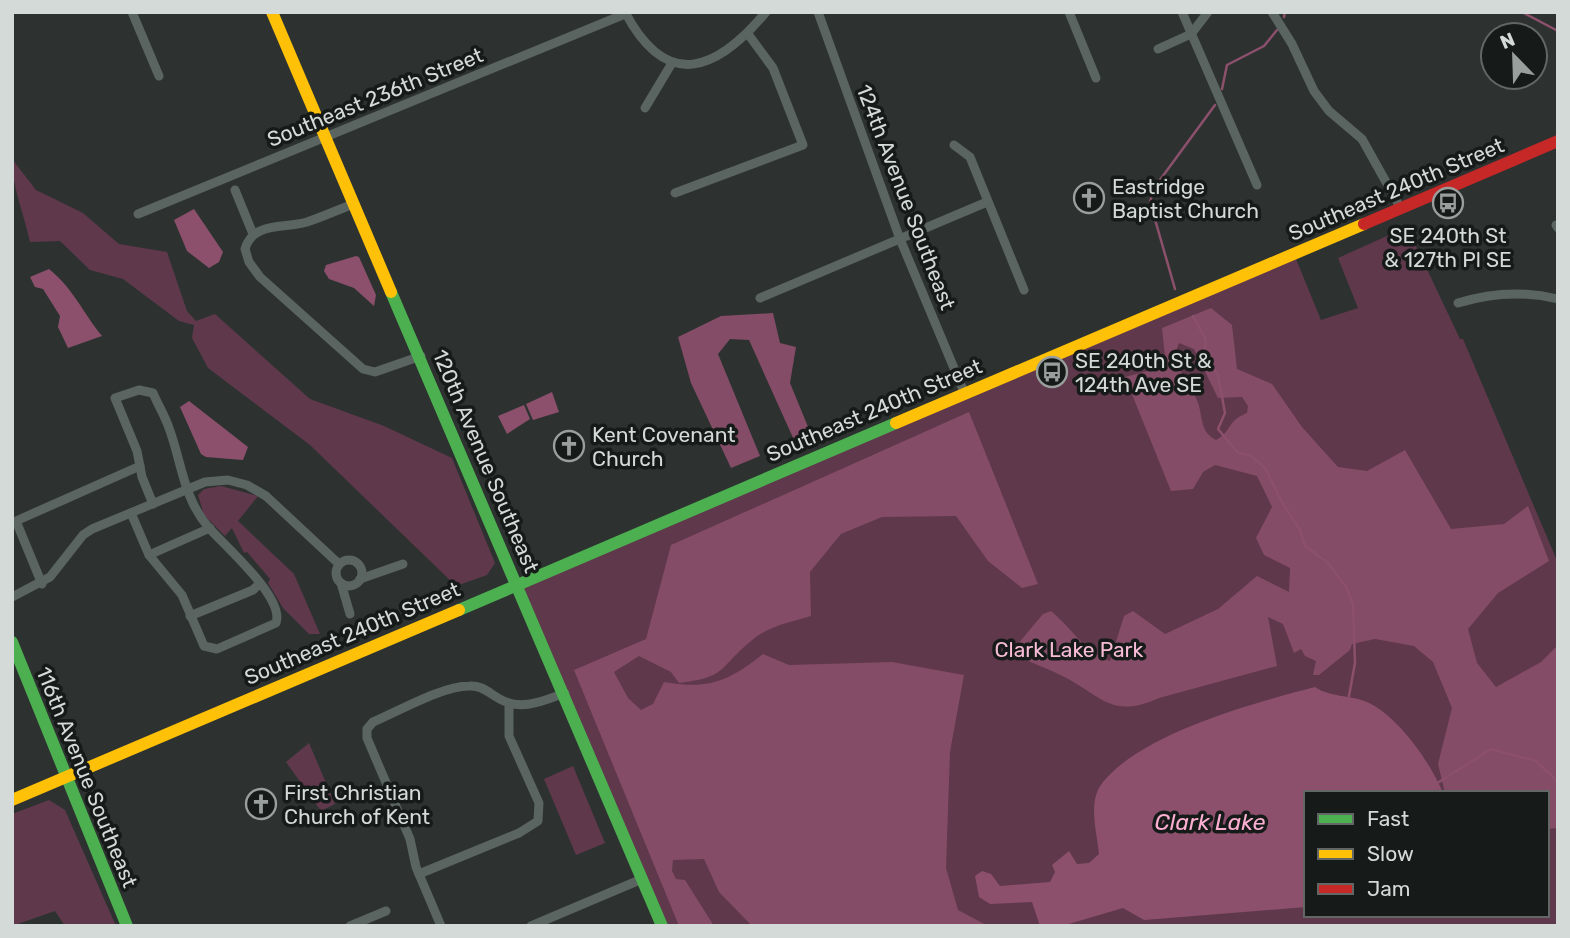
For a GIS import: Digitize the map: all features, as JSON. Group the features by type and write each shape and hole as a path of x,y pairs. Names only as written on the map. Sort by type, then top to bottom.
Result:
{"main road":[{"name":"120th Avenue Southeast","path":"272,12 565,693 662,926"},
{"name":"Southeast 240th Street","path":"12,800 1558,141"},
{"name":"116th Avenue Southeast","path":"12,642 127,926"}],"street":[{"path":"132,12 159,76"},
{"path":"625,13 641,40 653,53 672,63 717,59 748,34 766,12"},
{"name":"124th Avenue Southeast","path":"818,12 900,239 964,393"},
{"path":"1069,12 1096,78"},
{"path":"1182,12 1257,185"},
{"path":"1158,49 1191,34 1208,12"},
{"path":"1272,12 1288,34 1314,91 1329,111 1362,139 1400,207"},
{"name":"Southeast 236th Street","path":"138,214 312,140 326,139 625,13"},
{"path":"675,193 803,145 773,68 748,34"},
{"path":"645,108 672,63"},
{"path":"954,145 970,157 1024,290"},
{"path":"235,190 253,234"},
{"path":"760,298 987,202"},
{"path":"353,204 304,223 274,226 253,234 245,249 255,271 363,369 375,372 421,356"},
{"path":"1458,303 1496,295 1524,294 1558,299"},
{"path":"131,513 149,555 182,595 200,642 209,648 217,649 271,626 278,619 276,608 260,583 196,511 186,490 170,429 153,393 139,390 116,398 153,503"},
{"path":"42,584 16,521 140,466"},
{"path":"12,597 42,584 83,535 153,503 218,480 247,485 266,496 339,564"},
{"path":"149,555 209,528"},
{"path":"351,614 336,572 339,564 346,560 355,561 362,571 360,579"},
{"path":"341,583 351,586 360,579 403,565"},
{"path":"190,616 253,590 260,583"},
{"path":"441,926 419,874 410,839 367,738 367,729 373,722 458,687 479,686 509,704 538,703 565,693"},
{"path":"419,874 519,833 538,821 540,803 509,736 509,704"},
{"path":"531,926 642,879"},
{"path":"350,926 386,911"}],"green space":[{"path":"12,159 36,190 83,213 119,244 167,252 187,311 196,321 215,314 310,399 384,426 452,458 495,563 487,575 456,586 310,445 208,368 192,338 194,325 179,321 123,279 90,270 60,241 30,242 16,190"},
{"name":"Clark Lake Park","path":"1407,227 1460,339 1463,339 1558,563 1558,926 662,926 518,583 1294,254 1321,320 1358,308 1338,258"},
{"path":"1211,308 1232,325 1237,369 1272,384 1302,427 1338,467 1367,471 1405,450 1451,529 1504,524 1528,506 1549,561 1498,593 1468,629 1477,663 1496,687 1541,662 1558,645 1558,828 1549,829 1549,791 1445,791 1438,764 1452,708 1433,662 1414,646 1375,639 1352,644 1350,650 1319,675 1313,675 1316,661 1305,656 1301,649 1294,653 1283,624 1268,617 1277,666 1128,706 1105,701 1072,681 1018,655 1017,645 1043,614 1051,611 1092,652 1110,661 1124,616 1133,611 1165,634 1218,609 1257,576 1289,592 1290,568 1264,555 1256,538 1272,507 1257,476 1215,465 1203,472 1193,489 1171,491 1125,377 1166,366 1162,328","holes":["1179,343 1194,349 1218,398 1242,397 1248,406 1247,413 1236,419 1216,440 1206,432 1193,391 1178,365 1176,358"]},
{"path":"773,313 780,343 796,347 790,383 811,434 794,440 749,340 730,339 718,354 760,456 731,468 691,383 678,337 721,316"},
{"path":"969,412 1038,584 1022,588 988,561 956,516 882,517 841,534 810,572 811,616 780,625 758,636 715,674 679,683 671,672 639,656 614,672 628,698 641,710 653,704 664,682 694,685 718,681 740,671 763,654 789,665 892,662 964,675 950,752 946,868 958,910 988,926 752,926 719,892 704,859 673,860 672,871 676,879 685,880 714,926 679,926 574,670 646,639 671,545"},
{"path":"221,486 258,496 238,521 294,574 320,634 309,634 283,608 268,583 270,579 247,552 244,553 232,528 225,536 204,515 198,495 204,489"},
{"path":"309,743 335,804 321,811 286,762"},
{"path":"573,766 605,843 576,855 544,779"},
{"path":"49,800 65,810 116,926 65,926 55,911 12,926 12,814"}],"water":[{"path":"194,209 223,252 219,262 209,268 187,251 174,220"},
{"path":"359,257 376,295 374,306 354,288 329,279 324,271 326,265"},
{"path":"49,269 71,292 102,336 68,348 58,327 60,316 43,289 35,287 30,277"},
{"path":"552,392 559,412 533,420 526,404"},
{"path":"189,401 248,447 243,460 206,457 201,454 180,407"},
{"path":"524,405 530,419 507,434 498,416"},
{"name":"Clark Lake","path":"1315,687 1327,693 1367,702 1390,717 1412,741 1442,791 1304,791 1304,907 1144,920 1123,908 1062,926 1040,926 1032,902 990,904 979,897 975,876 982,871 991,874 1000,886 1050,882 1055,872 1052,865 1069,851 1077,864 1089,863 1099,854 1094,817 1095,798 1103,782 1121,764 1172,734 1262,702"}],"waterway":[{"path":"1284,17 1285,12"},
{"path":"1522,12 1558,31"},
{"path":"1222,89 1227,65 1264,46 1277,30"},
{"path":"1175,289 1150,202 1154,188 1215,105"},
{"path":"1193,316 1206,340 1204,352 1218,375 1225,413 1218,429 1238,453 1250,455 1265,468 1300,530 1305,546 1327,562 1346,587 1353,604 1355,663 1349,696"},
{"path":"1439,782 1491,749 1536,761 1558,782"}],"traffic: fast":[{"path":"391,292 662,926"},
{"path":"459,610 896,423"},
{"path":"12,642 127,926"}],"traffic: slow":[{"path":"272,12 391,292"},
{"path":"896,423 1364,224"},
{"path":"12,800 459,610"}],"traffic: jam":[{"path":"1364,224 1558,141"}],"place":[{"name":"Eastridge Baptist Church","path":"1089,198"},
{"name":"SE 240th St & 127th Pl SE","path":"1448,203"},
{"name":"SE 240th St & 124th Ave SE","path":"1052,372"},
{"name":"Kent Covenant Church","path":"569,446"},
{"name":"First Christian Church of Kent","path":"261,804"}]}
